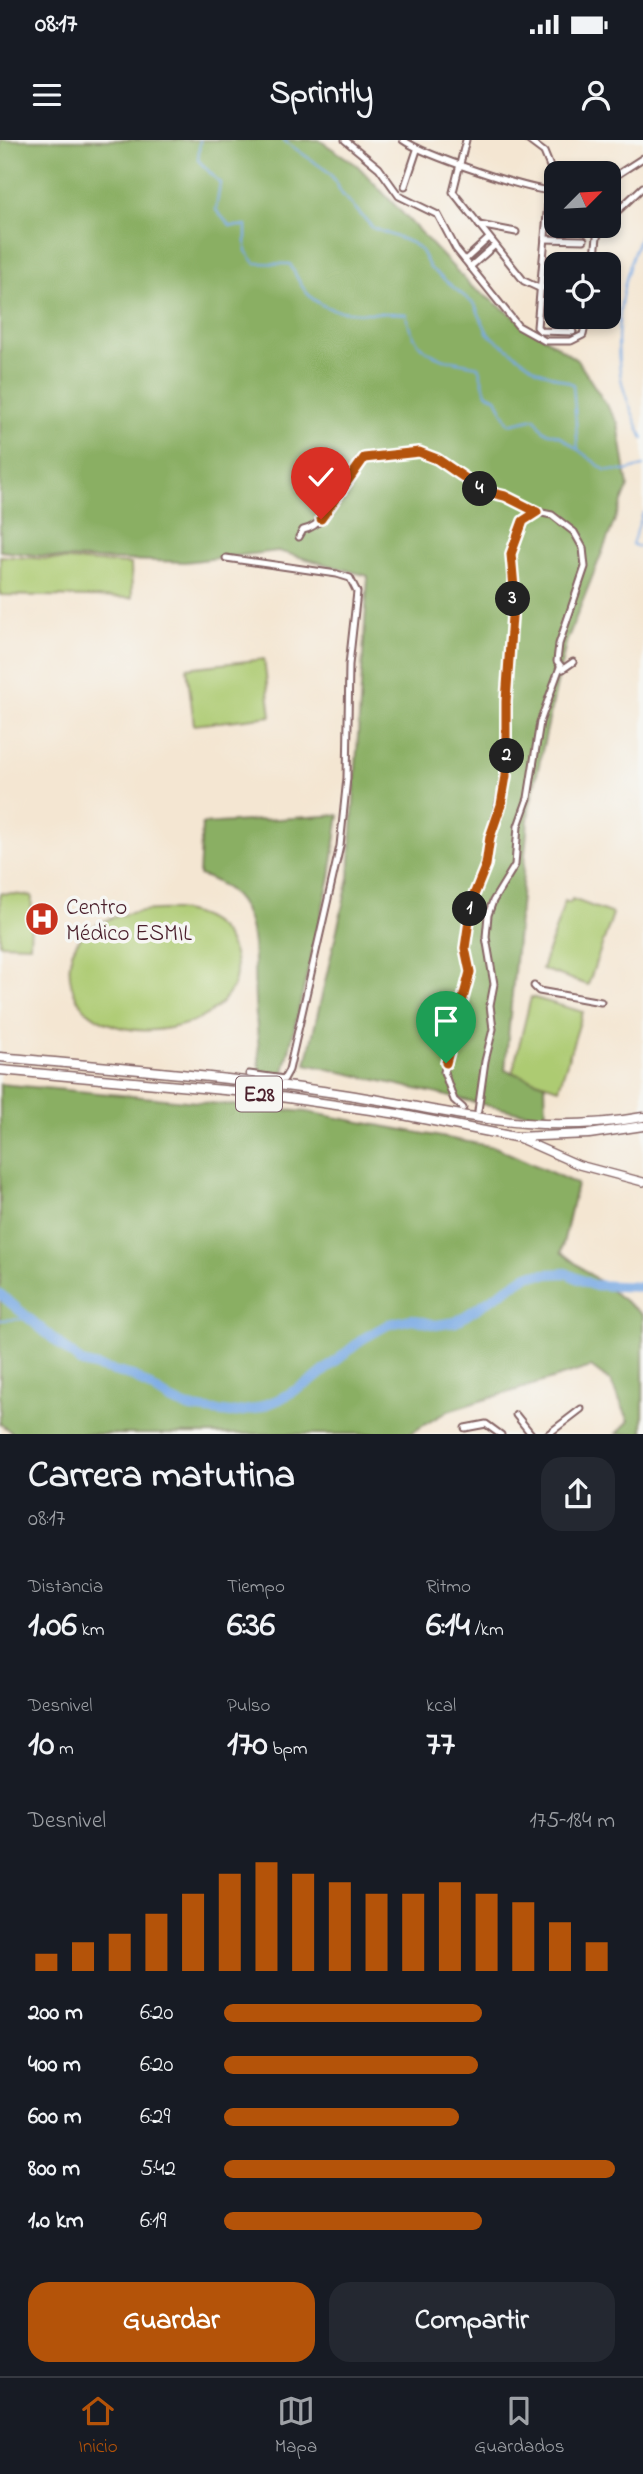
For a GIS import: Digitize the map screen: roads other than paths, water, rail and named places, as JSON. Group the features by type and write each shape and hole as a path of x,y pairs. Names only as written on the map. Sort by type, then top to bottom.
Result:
{"main road":[{"name":"E28","path":"0,1057 349,1095 509,1124 590,1125 643,1117"},
{"name":"E28","path":"0,1070 234,1090 398,1114 515,1136 589,1134 643,1126"},
{"path":"515,1136 579,1165 643,1182"}],"street":[{"path":"345,140 379,167 399,196 438,215 465,260 518,327 535,338 557,342 579,339 584,329"},
{"path":"403,140 417,150 460,165 544,189"},
{"path":"466,140 453,192 524,281 544,288"},
{"path":"528,140 544,152 548,161"},
{"path":"405,186 417,150"},
{"path":"621,172 643,158"},
{"path":"621,208 643,187"},
{"path":"479,225 516,232"},
{"path":"465,260 489,237"},
{"path":"573,332 538,330 539,288 545,239 584,240"},
{"path":"470,267 495,244"},
{"path":"299,537 303,530 310,529 321,519 364,458 414,452 437,459 484,491 505,496 537,512 552,515 578,537 585,556 585,567 576,588 571,615 559,643 557,661 560,667 540,722 528,798 518,826 515,865 493,901 488,915 486,937 494,984 489,1005 493,1029 485,1061 478,1111"},
{"path":"463,1108 454,1100 444,1072 470,972 465,948 472,900 486,865 490,837 501,805 506,776 506,701 514,588 511,554 523,521 537,512"},
{"path":"226,558 337,574 354,582 357,592 349,665 347,778 336,874 323,917 289,1070 284,1079 249,1074"},
{"path":"560,667 566,668 573,662"},
{"path":"534,986 539,990 564,992 601,1002"},
{"path":"548,1434 581,1409"},
{"path":"516,1415 532,1434"},
{"path":"465,1428 486,1424 500,1434"}],"waterway":[{"path":"200,140 198,160 220,183 216,210 230,226 246,226 246,251 255,263 290,264 307,293 328,308 406,314 410,329 422,348 440,358 478,366 486,393 496,398 509,424 535,418 544,431 560,436 605,470 626,471 643,466"},
{"path":"283,140 330,173 342,194 373,228 412,243 421,251 430,268 475,305 488,334 537,370 573,384 578,450"},
{"path":"643,230 625,281 618,336 618,354 626,398 643,439"},
{"path":"643,513 632,544 638,547 643,544"},
{"path":"0,1294 82,1363 133,1376 172,1401 191,1408 231,1413 255,1409 280,1399 313,1380 364,1338 389,1324 412,1319 436,1325 456,1322 528,1275 566,1273 592,1285 643,1287"},
{"path":"0,1320 29,1319"}],"place":[{"name":"Centro Médico ESMIL","path":"42,919"}]}
